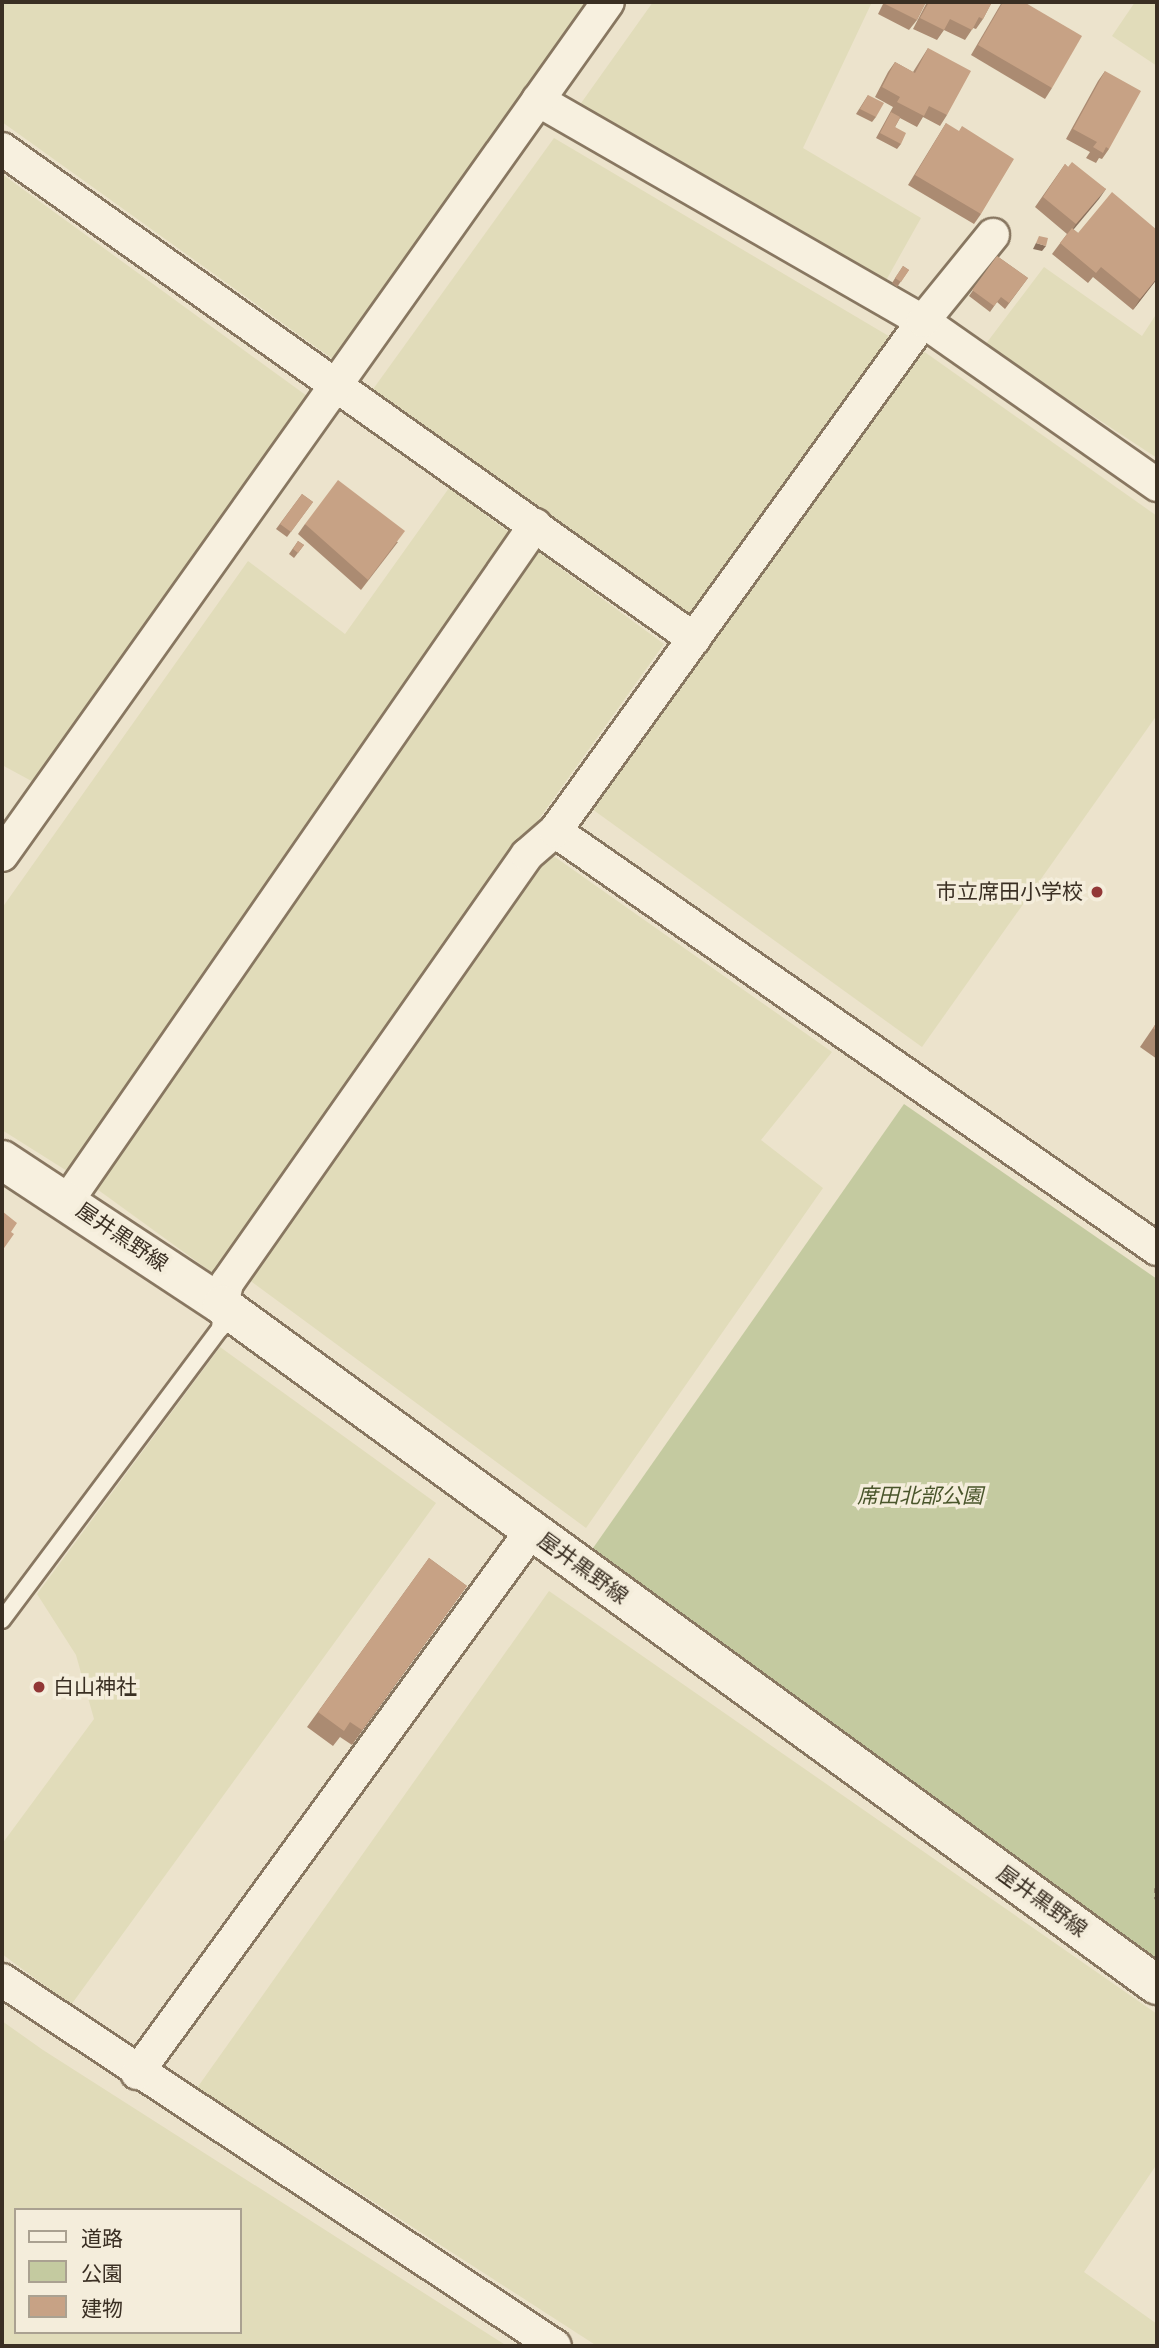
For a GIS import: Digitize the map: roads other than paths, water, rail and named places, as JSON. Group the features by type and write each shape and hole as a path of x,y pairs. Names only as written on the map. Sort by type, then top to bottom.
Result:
{"main road":[{"name":"屋井黒野線","path":"2,1160 68,1200 222,1305 1157,1985"}],"street":[{"path":"2,855 338,387 608,2"},
{"path":"538,100 923,321 1157,485"},
{"path":"2,149 694,639"},
{"path":"222,1305 227,1283 527,855 555,831 923,321 993,235"},
{"path":"68,1200 535,525"},
{"path":"555,831 1157,1249"},
{"path":"138,2073 532,1530"},
{"path":"2,1980 138,2073 555,2346"}],"lane":[{"path":"2,1620 220,1329 222,1305"}],"place":[{"name":"市立席田小学校","path":"1097,892"},
{"name":"白山神社","path":"39,1687"}],"park label":[{"name":"席田北部公園","path":"920,1496"}]}
